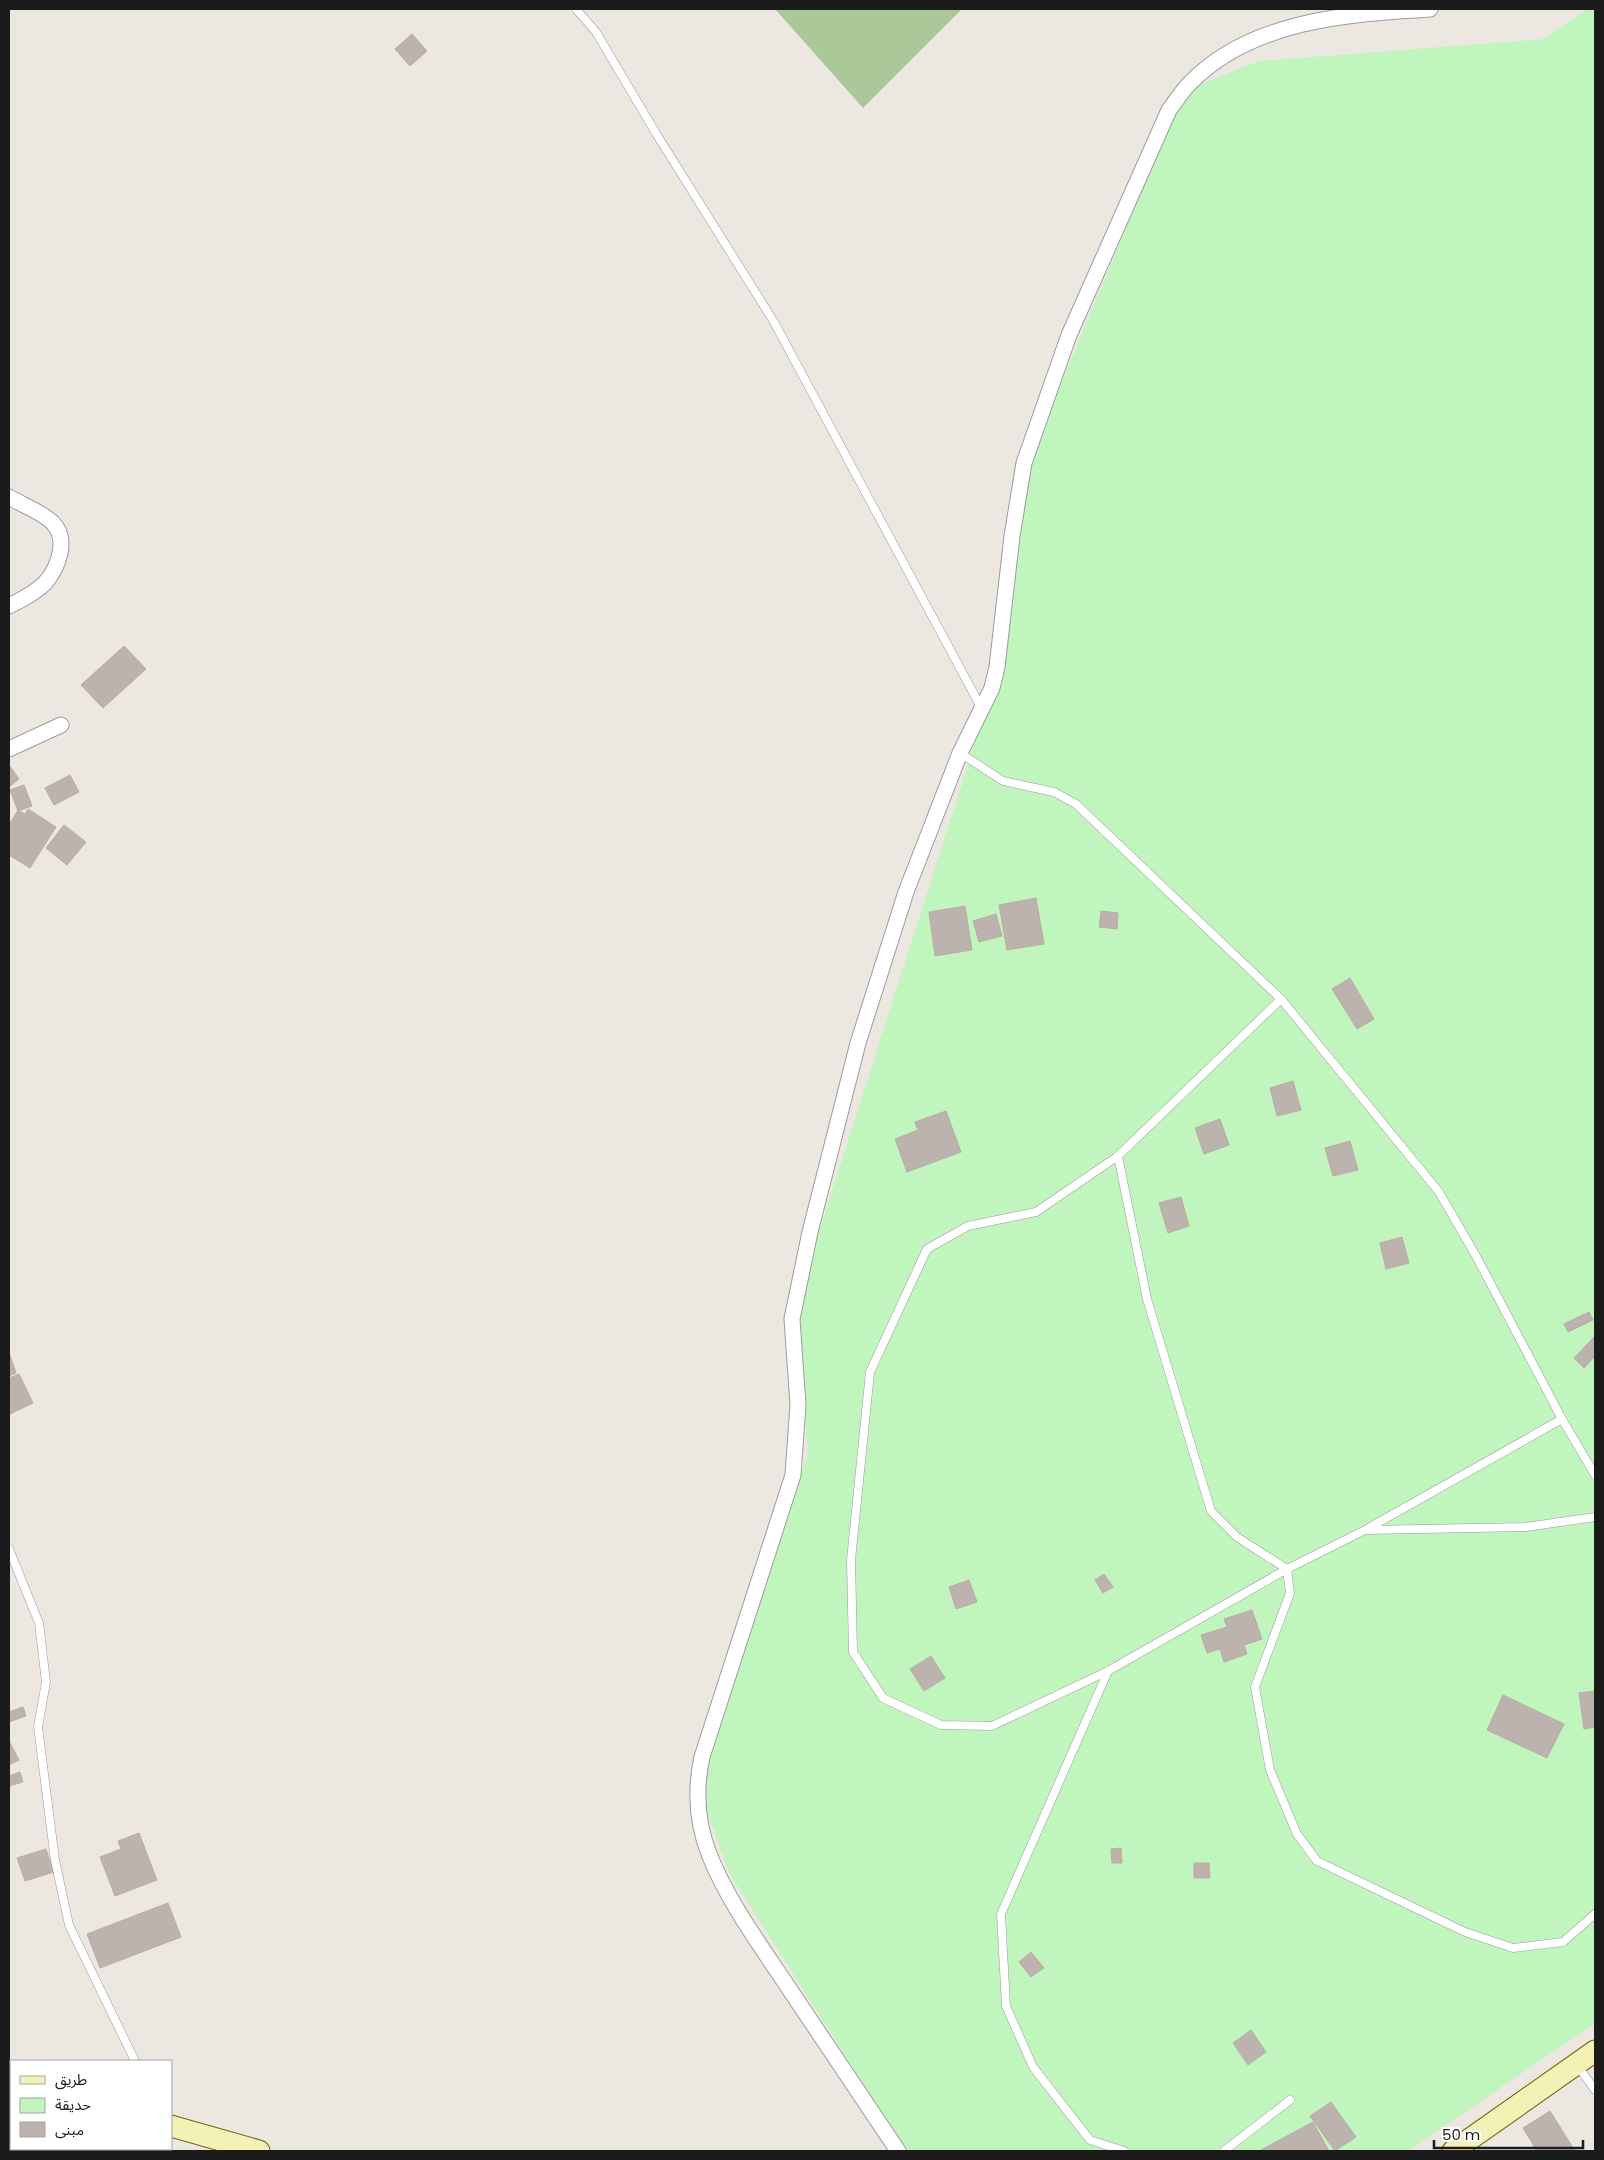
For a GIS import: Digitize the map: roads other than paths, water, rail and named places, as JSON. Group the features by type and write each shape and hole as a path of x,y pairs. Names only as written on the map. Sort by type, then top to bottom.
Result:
{"main road":[{"path":"1453,2151 1595,2051"},
{"path":"172,2126 259,2151"}],"street":[{"path":"898,2151 746,1924 709,1854 701,1824 698,1777 741,1631 793,1475 798,1405 792,1319 810,1232 858,1043 906,892 960,753 992,688 997,667 1012,536 1024,463 1069,335 1169,110 1190,82 1233,50 1259,38 1310,21 1372,12 1430,9"},
{"path":"9,497 52,522 60,533 62,544 58,560 45,582 26,598 9,606"},
{"path":"9,749 61,725"}],"lane":[{"path":"576,9 596,32 657,135 774,322 982,709"},
{"path":"960,753 1002,781 1054,792 1076,804 1281,999 1439,1192 1476,1256 1562,1419 1595,1475"},
{"path":"1281,999 1118,1156 1036,1212 968,1226 927,1249 870,1372 851,1560 853,1652 883,1698 941,1725 992,1726 1108,1671 1287,1569 1365,1530 1562,1419"},
{"path":"1118,1156 1147,1299 1211,1511 1237,1537 1287,1569"},
{"path":"1365,1530 1526,1527 1595,1517"},
{"path":"9,1549 39,1623 46,1682 38,1727 54,1860 69,1925 135,2060"},
{"path":"1287,1569 1290,1593 1255,1686 1270,1770 1297,1834 1317,1861 1465,1932 1513,1948 1562,1942 1595,1914"},
{"path":"1108,1671 1001,1914 1006,2006 1033,2067 1090,2140 1124,2151"},
{"path":"1576,2064 1595,2090"},
{"path":"1224,2151 1290,2100"}]}
